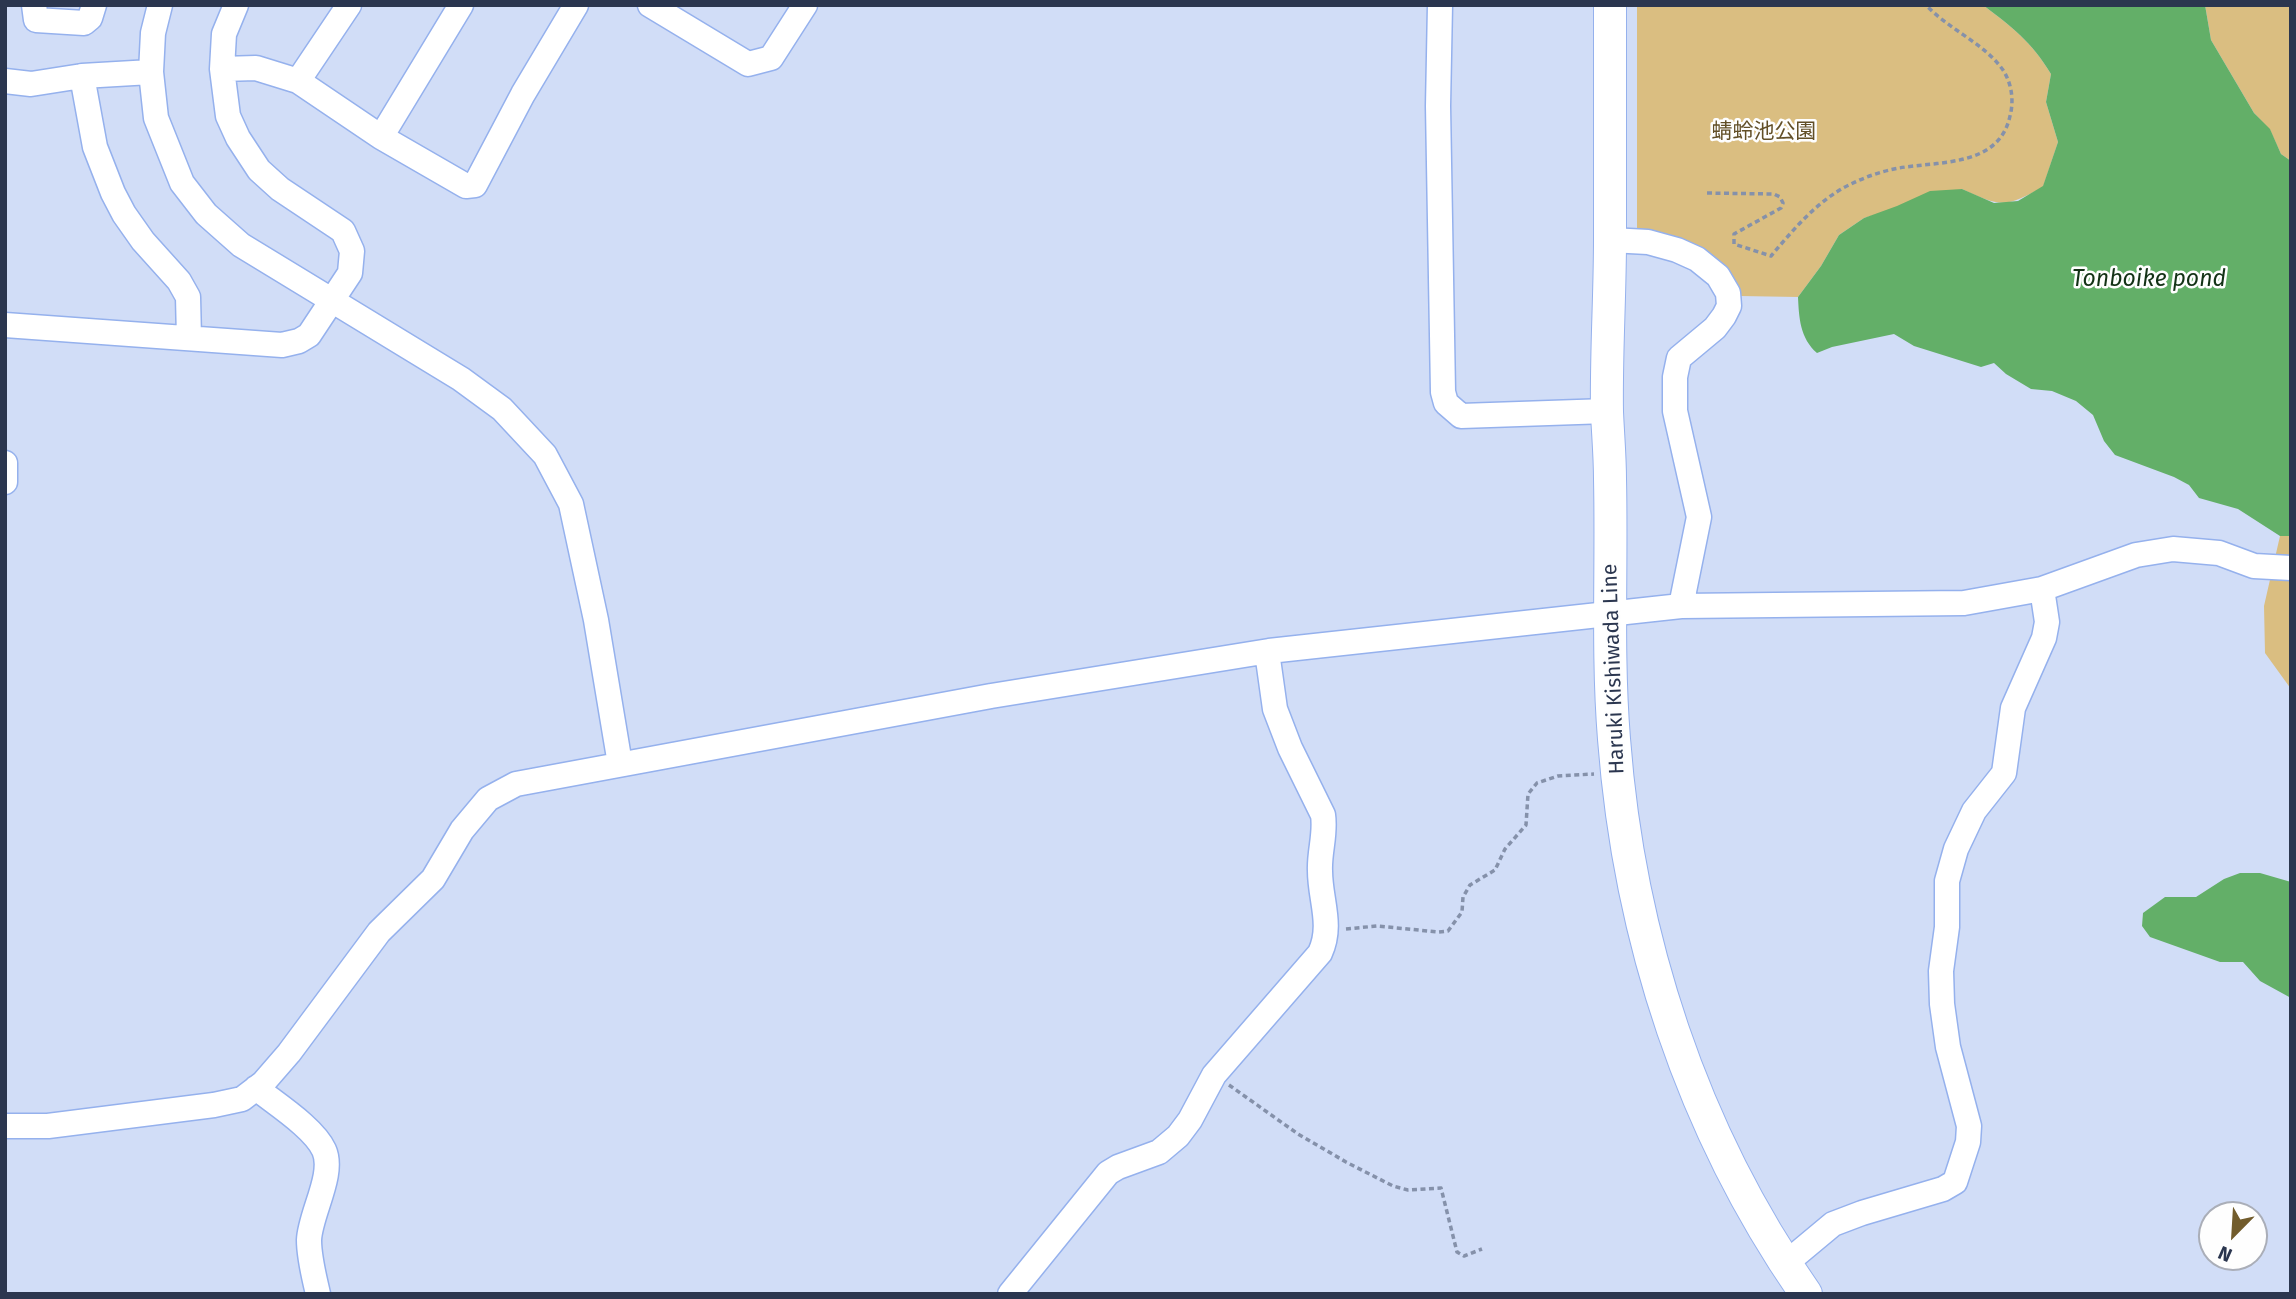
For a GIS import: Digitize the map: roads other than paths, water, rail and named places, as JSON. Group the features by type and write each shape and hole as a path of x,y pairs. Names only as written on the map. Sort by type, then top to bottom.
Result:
{"main road":[{"name":"Haruki Kishiwada Line","path":"1610,5 1607,411 1610,613 1617,772 1633,885 1653,968 1676,1040 1711,1131 1750,1205 1804,1293"}],"street":[{"path":"34,5 36,20 85,23 90,18 94,5"},
{"path":"160,5 153,33 151,72 156,118 182,183 206,214 241,246 460,379 502,408 545,455 571,504 596,620 620,764"},
{"path":"5,325 282,345 299,341 309,335 349,273 352,251 343,231 280,189 259,170 245,152 228,116 222,69 224,34 236,5"},
{"path":"298,81 349,5"},
{"path":"381,136 461,5"},
{"path":"222,69 256,68 298,81 381,136 466,186 475,185 523,94 576,5"},
{"path":"650,5 748,64 771,58 805,5"},
{"path":"1440,5 1438,106 1443,392 1446,403 1461,416 1607,411"},
{"path":"5,81 31,84 82,76 151,72"},
{"path":"82,76 95,147 113,193 143,241 179,281 188,297 189,338"},
{"path":"1610,240 1648,242 1677,250 1697,259 1718,276 1728,293 1728,306 1724,316 1715,328 1679,358 1675,377 1675,411 1699,517 1681,606"},
{"path":"5,463 5,482"},
{"path":"5,1126 48,1126 242,1099 289,1054 379,932 433,878 463,830 488,799 516,784 991,696 1269,651 1681,606 1964,603 2042,589 2136,555 2173,548 2219,553 2254,566 2291,568"},
{"path":"1785,1264 1833,1224 1943,1189 1955,1182 1968,1142 1969,1126 1948,1047 1942,1004 1941,971 1947,927 1947,881 1956,849 1974,811 2004,773 2013,708 2044,638 2047,622 2042,589"},
{"path":"1010,1294 1108,1173 1159,1152 1178,1136 1190,1120 1214,1075 1320,953 1326,941 1320,871 1325,827 1323,815 1290,748 1275,709 1268,659"},
{"path":"256,1088 314,1136 324,1150 328,1164 309,1238 310,1259 318,1294"}],"water":[{"name":"Tonboike pond","path":"1983,5 2205,5 2211,40 2254,113 2270,129 2281,154 2291,161 2291,536 2280,536 2238,509 2199,498 2189,485 2174,477 2115,455 2104,441 2093,415 2076,401 2052,391 2031,389 2006,374 1994,363 1981,367 1914,346 1894,334 1832,347 1817,353 1807,341 1800,320 1798,297 1839,235 1864,218 1930,191 1962,189 1994,203 2018,201 2043,186 2058,142 2046,102 2051,74 2021,36"},
{"path":"2240,873 2260,873 2291,882 2291,998 2260,981 2243,962 2220,962 2150,937 2142,926 2143,913 2165,897 2196,897 2224,879"}],"park label":[{"name":"蜻蛉池公園","path":"1764,132"}]}
